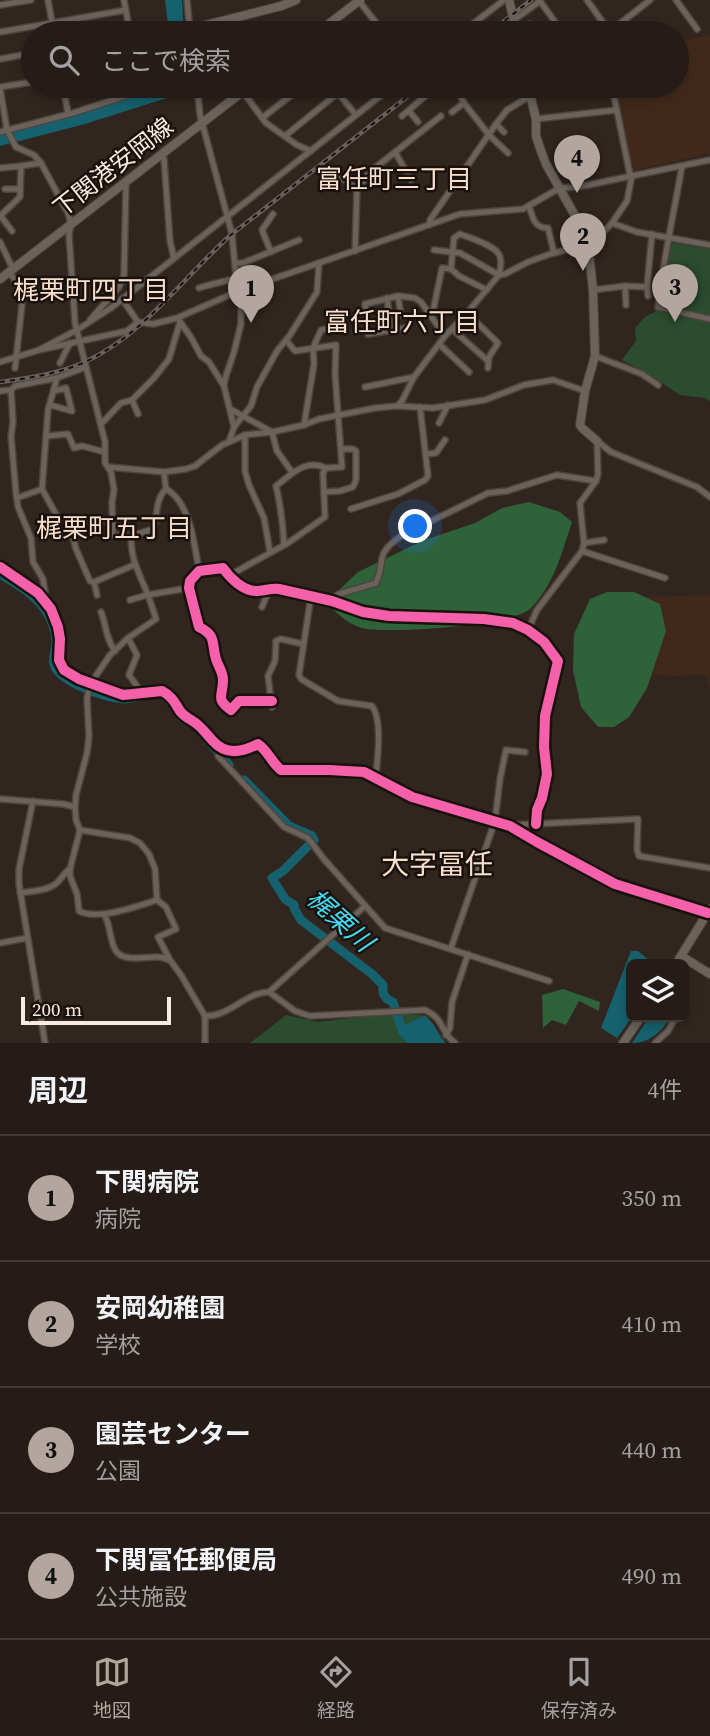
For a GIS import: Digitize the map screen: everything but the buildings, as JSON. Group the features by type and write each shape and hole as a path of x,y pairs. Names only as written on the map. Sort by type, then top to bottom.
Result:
{"street":[{"path":"0,5 31,0"},
{"path":"48,0 52,21"},
{"path":"124,0 128,21"},
{"path":"187,0 189,21"},
{"path":"226,21 296,0"},
{"path":"478,21 507,0 514,20 540,1 554,21"},
{"path":"588,0 601,21"},
{"path":"622,21 650,0"},
{"path":"676,0 697,29"},
{"path":"333,21 359,1 374,21"},
{"path":"58,21 126,10"},
{"path":"0,32 21,28"},
{"path":"0,59 21,55"},
{"path":"21,84 0,88 4,131 16,147 33,155 41,163 68,213 77,330 105,442 105,463 114,490 113,535 131,536 153,529 158,501 166,489"},
{"path":"65,98 68,113"},
{"path":"4,131 113,98"},
{"path":"199,98 202,122 232,234 236,278 241,290 241,324 224,386"},
{"name":"下関港安岡線","path":"0,279 235,98"},
{"path":"252,98 266,123 309,152"},
{"path":"262,118 288,98"},
{"path":"285,136 329,98"},
{"path":"347,98 356,115"},
{"path":"39,350 77,330 122,299 378,98"},
{"path":"402,116 424,98"},
{"path":"462,98 489,135 508,153"},
{"path":"429,225 496,124 521,98"},
{"path":"531,98 541,152 588,244 593,290 595,356 585,391 580,425 611,453 697,487 710,497"},
{"path":"435,250 460,254 499,275 554,253 593,243 612,223 627,201 631,175 614,98"},
{"path":"452,112 464,103"},
{"path":"536,119 617,110"},
{"path":"409,111 418,122"},
{"path":"355,251 357,189 372,171 440,118"},
{"path":"496,124 504,132"},
{"path":"395,152 411,180"},
{"path":"161,155 164,159 170,241 174,258"},
{"path":"122,299 138,321 153,324 179,320 241,290 460,215 523,209 561,188 578,187 710,160"},
{"path":"0,167 41,163"},
{"path":"12,231 0,216 19,197 21,166"},
{"path":"682,166 662,267 658,307 710,319"},
{"path":"335,173 357,189"},
{"path":"88,323 119,287 124,275 125,183"},
{"path":"5,189 20,190"},
{"path":"529,206 536,225 548,228 554,253"},
{"path":"271,252 262,230 273,214"},
{"path":"612,223 637,232 710,245"},
{"path":"397,406 414,377 445,336 499,275 501,258 491,247 460,234 454,238 451,269"},
{"path":"648,296 652,234"},
{"path":"235,263 243,263 299,240"},
{"path":"0,242 18,284 22,305 15,368"},
{"path":"229,442 234,427 251,406 257,387 277,351 317,292 318,263"},
{"path":"432,317 442,268 451,269 487,290"},
{"path":"199,288 236,278"},
{"path":"593,290 625,286 647,287"},
{"path":"625,286 626,305"},
{"path":"398,296 401,315"},
{"path":"367,321 365,304 398,296 415,298 421,302 445,336"},
{"path":"387,298 391,330"},
{"path":"467,313 498,343 488,360 488,368"},
{"path":"304,425 314,364 313,348 321,330 340,327 338,316"},
{"path":"101,424 121,403 132,400 169,359 179,320"},
{"path":"179,320 201,356 209,362 224,386 234,427"},
{"path":"0,362 39,350 127,331 138,321"},
{"path":"368,334 405,328"},
{"path":"452,329 488,360"},
{"path":"284,545 285,531 276,486 297,469 316,465 326,468 342,467 335,374 337,345 295,351 286,340"},
{"path":"60,363 70,343"},
{"path":"439,344 469,372"},
{"path":"595,356 642,374 657,385"},
{"path":"0,391 57,378 86,367"},
{"path":"154,377 156,386"},
{"path":"365,387 414,377"},
{"path":"57,378 46,436 43,489 58,519 112,521"},
{"path":"108,467 164,472 186,469 195,466 222,445 245,435 272,432 338,415 397,406 433,408 485,400 524,385 552,380 585,391"},
{"path":"50,405 72,411 66,388 54,391"},
{"path":"11,390 11,448 18,507 32,538 33,562 43,579 44,598"},
{"path":"132,400 138,414"},
{"path":"439,424 448,405"},
{"path":"351,509 398,494 428,476 420,407"},
{"path":"230,409 272,432 277,451 292,472"},
{"path":"46,436 68,434 74,448 82,446 105,452"},
{"path":"245,435 245,471 264,518 270,552"},
{"path":"426,454 436,453 445,440"},
{"path":"528,630 537,610 582,551 584,543 580,503 596,481 597,441"},
{"path":"324,492 353,487 356,480 356,451 341,449"},
{"path":"230,575 284,545 326,517 323,473 326,468"},
{"path":"164,472 166,489"},
{"path":"332,601 331,599 339,594 376,583 384,551 401,536 483,495 507,491 557,475 596,481"},
{"path":"17,498 43,489"},
{"path":"166,489 174,493 188,518 200,571"},
{"path":"69,521 76,549 90,582 134,565"},
{"path":"131,536 134,565 156,619 128,638 105,661 91,684 87,698 87,753 75,807 80,830 70,876 77,894 79,911 83,914 104,914 157,900 166,906 176,929 159,937 205,1016 205,1043"},
{"path":"193,539 202,538"},
{"path":"584,543 604,540"},
{"path":"582,551 665,578"},
{"path":"0,567 44,598 58,626 60,665 79,679 123,695 162,691 221,748 239,752 258,744 281,770 358,771 412,797 510,826 615,884 709,911 679,959"},
{"path":"303,644 281,639 276,641 275,661 268,676 272,704 239,701 231,709 223,703 220,696 223,680 216,660 213,638 208,631 198,627 189,588 190,581 200,571 223,568 240,586 255,592 270,588 332,601 363,612 505,621 528,630 544,642 558,661 545,716 547,774 536,824"},
{"path":"94,582 97,595"},
{"path":"130,600 189,588"},
{"path":"262,607 270,588"},
{"path":"311,596 299,674 301,679 338,701 372,706 375,710 378,737 376,778"},
{"path":"101,612 108,641 115,651"},
{"path":"128,638 137,655 129,675 141,693"},
{"path":"221,748 218,756 284,827 308,838 385,928 549,981"},
{"path":"451,948 495,821 506,750 525,752"},
{"path":"0,799 63,803 75,807"},
{"path":"33,801 19,869 20,893 45,1043"},
{"path":"510,826 638,818 639,856 710,867"},
{"path":"80,830 130,838 140,843 149,854 155,869 157,900"},
{"path":"20,893 49,888 55,885 66,869 70,869"},
{"path":"269,992 365,906"},
{"path":"104,914 115,950 119,954 170,960"},
{"path":"0,943 27,938"},
{"path":"446,1035 450,1028 452,1002 468,954"},
{"path":"681,956 710,974"},
{"path":"205,1016 214,1016 261,992 269,992 295,1011 310,1016 425,1010 437,1016 446,1035 455,1043"},
{"path":"623,1043 637,1022"},
{"path":"655,1043 673,1022"}],"shaded area":[{"path":"710,35 710,153 632,171 617,98 689,98 689,39"},
{"path":"710,595 710,689 703,674 642,674 647,597"}],"green space":[{"path":"672,243 710,249 710,401 680,395 622,360 636,341 635,328 662,305"},
{"path":"529,502 560,512 572,522 546,589 531,608 520,614 453,627 381,630 357,626 331,607 337,592 358,572 422,541 475,523 502,508"},
{"path":"607,592 634,592 660,604 666,631 647,688 629,717 614,727 598,727 581,707 573,670 574,634 590,599"},
{"path":"563,989 600,1002 599,1011 579,1001 566,1025 552,1020 543,1028 542,995"},
{"path":"395,1013 427,1016 446,1043 250,1043 286,1015 318,1022"}],"water":[{"path":"165,0 182,0 183,21 168,21"},
{"path":"126,98 167,98 85,124 0,146 0,134"},
{"path":"631,951 638,951 648,959 628,959"},
{"path":"626,964 626,1022 628,1022 617,1038 601,1028"},
{"path":"424,1016 432,1022 445,1043 407,1043 398,1033 398,1028"},
{"path":"646,1022 666,1022 654,1036 632,1043"}],"waterway":[{"name":"梶栗川","path":"0,574 34,597 45,609 56,639 54,664 64,677 84,688 116,698 162,694 173,704 181,717 197,727 229,765"},
{"name":"梶栗川","path":"244,780 289,826 312,836 314,840 283,871 272,878 285,899 294,905 301,920 383,985 383,993 393,1002 401,1027"}],"railway":[{"path":"504,21 531,0"},
{"path":"0,382 64,370 107,350 145,321 232,234 406,98"}],"cycle path":[{"path":"0,567 38,593 51,609 60,639 59,660 64,670 79,679 123,695 162,691 171,697 182,713 223,749 241,751 258,744 281,770 364,772 412,797 510,826 615,884 708,913"},
{"path":"272,701 239,701 231,710 223,703 223,677 209,633 199,627 189,588 190,581 199,571 223,568 246,589 279,589 332,601 363,612 513,623 544,642 558,661 545,716 547,774 536,824"}],"place":[{"name":"下関冨任郵便局","path":"577,193"},
{"name":"安岡幼稚園","path":"583,271"},
{"name":"園芸センター","path":"675,322"},
{"name":"下関病院","path":"251,323"}],"district":[{"name":"富任町三丁目","path":"394,179"},
{"name":"梶栗町四丁目","path":"91,290"},
{"name":"富任町六丁目","path":"402,322"},
{"name":"梶栗町五丁目","path":"114,528"},
{"name":"大字冨任","path":"437,864"}]}
